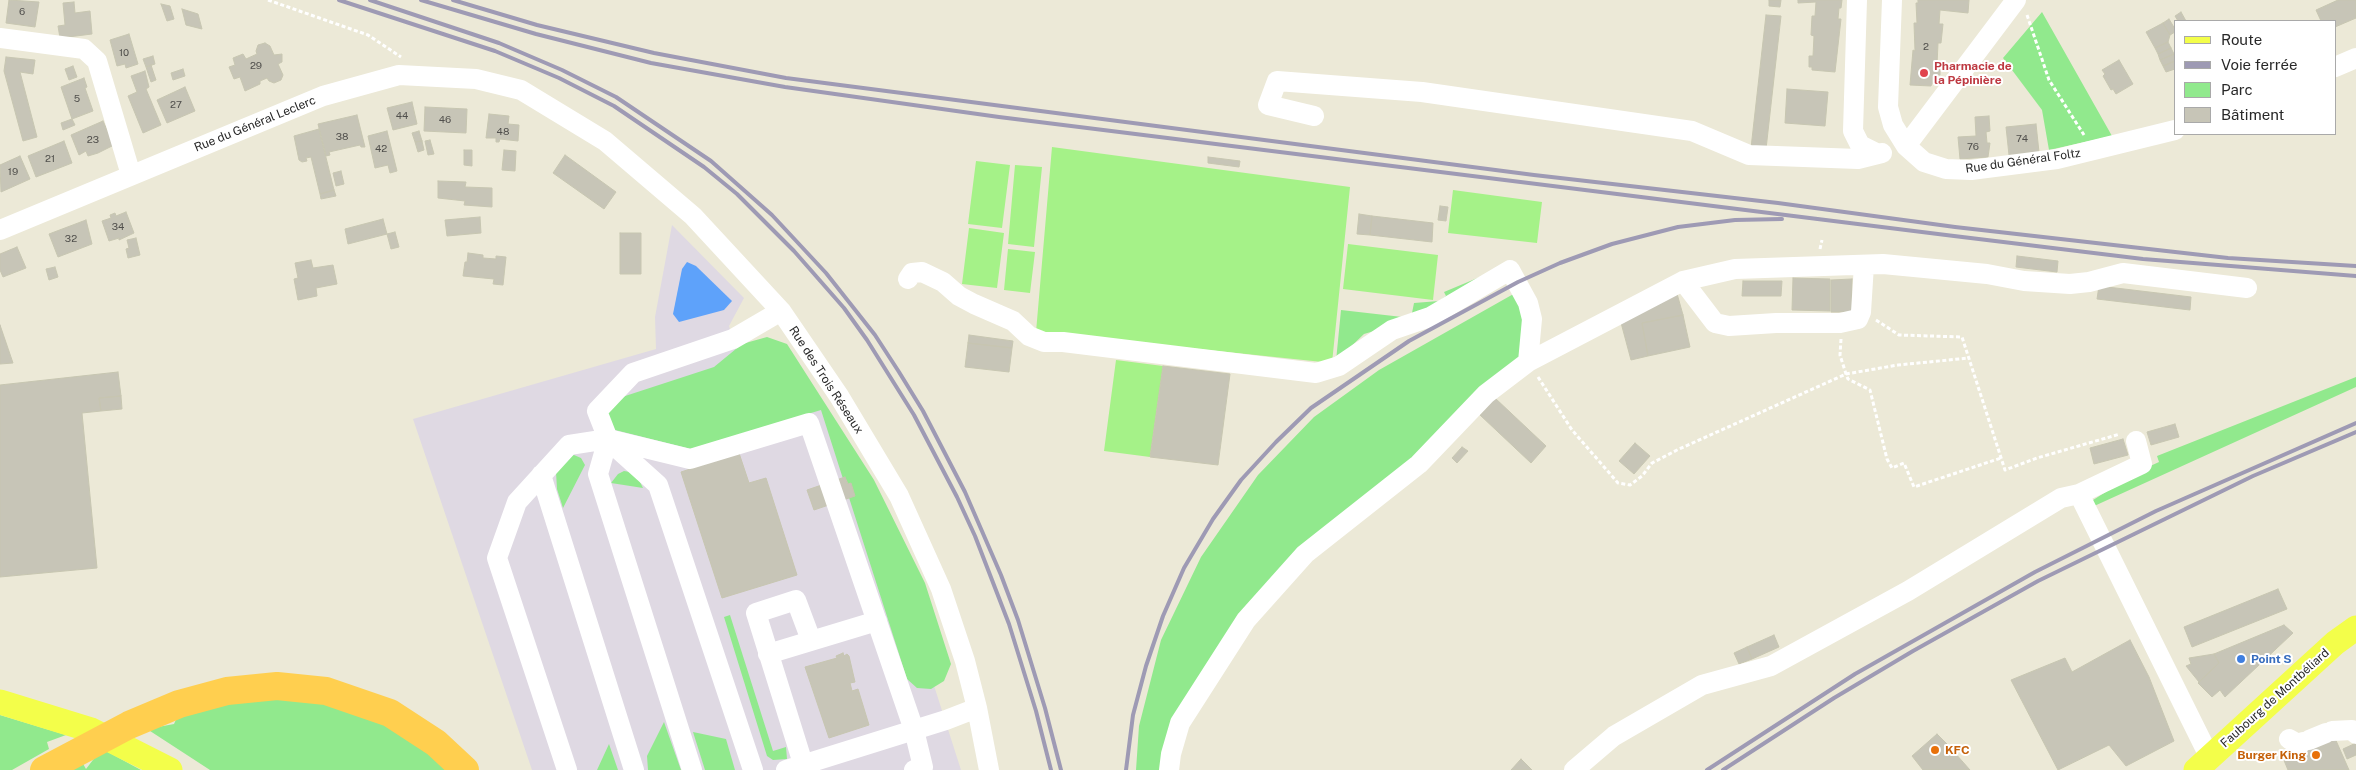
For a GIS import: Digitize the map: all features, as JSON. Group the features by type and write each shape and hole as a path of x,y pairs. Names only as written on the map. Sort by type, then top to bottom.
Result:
{"highway":[{"path":"44,770 130,725 171,707 203,696 228,691 277,686 326,691 390,713 436,742 465,770"}],"main road":[{"name":"Faubourg de Montbéliard","path":"2202,763 2335,643 2356,628"},
{"path":"0,702 91,730 120,743 170,770"}],"street":[{"path":"1857,0 1853,131 1860,145 1878,154"},
{"name":"Rue du Général Foltz","path":"1892,0 1888,107 1893,125 1906,146 1924,162 1946,169 1971,170 2048,160 2094,151 2174,130"},
{"path":"1314,116 1268,105 1276,81 1422,92 1692,131 1749,155 1858,159 1906,146 2020,4"},
{"path":"0,38 84,49 97,62 131,175"},
{"path":"2336,67 2356,58"},
{"name":"Rue du Général Leclerc","path":"0,230 323,96 400,75 476,79 521,90"},
{"name":"Rue des Trois Réseaux","path":"521,90 605,141 693,216 781,311 839,396 899,496 941,589 965,661 977,708 988,770"},
{"path":"1683,281 1715,323 1730,326 1776,323 1840,323 1858,319 1861,312 1864,265"},
{"path":"1169,770 1171,754 1180,723 1246,620 1305,554 1419,464 1486,394 1528,362 1683,281 1735,269 1864,265 1926,266 2024,281 2060,284 2089,282 2123,273 2247,288"},
{"path":"908,279 912,273 922,272 936,279 959,296 1013,321 1029,336 1044,342 1062,342 1316,373 1339,366 1392,330 1430,317 1510,270 1528,303 1532,319 1528,362"},
{"path":"753,770 658,485 608,439 597,412 633,373 733,339 781,311"},
{"path":"567,770 497,558 517,502 568,445 608,439 690,459 809,423 914,730 923,767 914,770"},
{"path":"608,439 598,474 692,770"},
{"path":"1574,770 1614,736 1702,685 1771,666 1908,591 2061,498 2079,494 2142,464 2136,442"},
{"path":"541,475 634,770"},
{"path":"2079,494 2202,763"},
{"path":"810,640 796,600 756,613 798,768 977,708"},
{"path":"768,654 876,621"},
{"path":"2312,737 2352,730 2356,734"}],"path":[{"path":"268,0 368,35 419,69 418,76"},
{"path":"2020,4 2050,80 2094,151"},
{"path":"1874,316 1878,322 1899,335 1962,337 2005,470 2054,453 2134,430 2136,442"},
{"path":"1840,323 1840,355 1848,379 1870,390 1887,458 1892,468 1904,463 1914,487 2001,458"},
{"path":"1528,362 1572,430 1618,483 1630,485 1642,476 1652,463 1677,450 1846,374 1898,365 1969,358"}],"shaded area":[{"path":"672,225 744,298 729,326 738,355 787,350 875,501 961,770 532,770 413,419 656,349 655,317"}],"green space":[{"path":"2042,12 2112,136 2049,150 2042,110 2003,58"},
{"path":"1052,147 1350,187 1332,363 1036,332"},
{"path":"976,161 1010,165 1002,228 968,224"},
{"path":"1015,165 1042,167 1034,247 1008,244"},
{"path":"1453,190 1542,202 1537,243 1448,233"},
{"path":"969,228 1004,233 997,288 962,284"},
{"path":"1348,244 1438,255 1433,300 1343,289"},
{"path":"1008,249 1035,252 1030,293 1004,290"},
{"path":"1487,274 1411,320 1364,334 1336,361 1341,310 1411,318 1414,303 1439,301 1446,296 1444,292"},
{"path":"1517,292 1524,313 1519,361 1425,452 1244,616 1165,770 1136,770 1139,726 1161,640 1201,557 1258,475 1314,417 1379,370"},
{"path":"767,337 787,344 874,480 925,583 951,664 944,681 931,689 917,688 907,679 821,410 691,449 611,429 604,418 616,399 714,367 742,344"},
{"path":"1116,360 1163,366 1150,457 1104,451"},
{"path":"2356,377 2356,387 2092,507 2090,502 2137,472 2159,462 2157,456"},
{"path":"574,455 581,458 585,465 563,508 557,489 556,472 563,457"},
{"path":"624,471 630,472 639,480 643,488 611,483 618,474"},
{"path":"730,615 773,751 786,747 787,759 773,760 767,756 724,617"},
{"path":"297,694 366,712 454,770 210,770 147,729 174,724 179,713 223,700"},
{"path":"0,715 66,735 47,742 49,749 12,770 0,770"},
{"path":"664,722 681,770 648,770 647,756"},
{"path":"693,732 726,739 735,770 705,770"},
{"path":"609,744 618,770 597,770"},
{"path":"99,752 108,752 141,770 67,770 82,762 86,769"}],"water":[{"path":"687,262 696,266 732,301 724,310 679,322 673,314 682,269"}],"building":[{"path":"9,0 39,2 35,27 6,23"},
{"path":"1769,0 1781,0 1780,7 1769,6"},
{"path":"1798,0 1842,0 1841,8 1839,8 1838,19 1841,19 1835,72 1812,70 1812,67 1809,67 1809,56 1813,56 1812,16 1815,16 1816,2 1798,3"},
{"path":"1918,0 1969,0 1968,13 1940,10 1939,24 1943,24 1941,43 1938,43 1937,65 1940,65 1940,75 1936,75 1931,86 1910,85 1913,50 1915,51 1914,23 1917,23 1916,3 1918,3"},
{"path":"2338,0 2356,0 2356,18 2336,27 2336,20 2321,20 2316,10"},
{"path":"74,2 75,13 90,11 92,34 60,38 58,26 65,25 63,3"},
{"path":"161,4 170,6 174,19 167,21"},
{"path":"182,9 198,14 202,29 186,25"},
{"path":"2181,12 2185,20 2177,20 2175,16"},
{"path":"1766,15 1781,16 1766,149 1751,148"},
{"path":"2169,19 2174,27 2174,33 2170,35 2163,23"},
{"path":"2163,23 2170,35 2168,42 2155,48 2146,32"},
{"path":"129,34 138,64 126,68 125,64 117,66 110,40"},
{"path":"2168,42 2171,48 2158,54 2155,48"},
{"path":"265,43 270,46 274,55 282,54 282,62 278,64 283,75 281,80 274,83 267,78 260,81 260,84 245,91 240,77 234,79 229,67 235,65 233,58 243,54 246,59 257,54 258,45"},
{"path":"2171,48 2174,54 2160,60 2158,54"},
{"path":"2174,54 2174,61 2163,66 2160,60"},
{"path":"153,56 155,64 146,67 143,59"},
{"path":"6,57 35,60 33,74 20,72 37,137 23,141 4,71"},
{"path":"2119,60 2133,84 2116,94 2113,89 2111,90 2103,76 2105,74 2102,70"},
{"path":"2174,61 2174,69 2166,72 2163,66"},
{"path":"151,65 156,80 151,82 146,67"},
{"path":"73,66 77,77 69,80 65,69"},
{"path":"183,69 185,76 173,80 171,73"},
{"path":"145,71 149,87 146,89 161,125 143,133 128,96 137,92 131,76"},
{"path":"84,78 87,87 85,88 93,111 72,119 61,87"},
{"path":"185,87 195,111 167,123 157,100"},
{"path":"1787,89 1828,92 1825,126 1785,123"},
{"path":"412,102 417,124 393,130 387,108"},
{"path":"425,107 467,109 466,133 424,131"},
{"path":"489,114 509,116 508,124 519,125 518,141 500,139 499,142 496,142 496,138 486,138"},
{"path":"357,115 365,147 360,145 329,152 330,155 326,156 318,124"},
{"path":"1989,116 1990,131 1986,132 1987,143 1990,143 1988,157 1960,159 1958,137 1976,136 1975,117"},
{"path":"72,119 75,125 63,130 61,123"},
{"path":"103,121 114,145 88,156 86,151 79,155 71,135"},
{"path":"2036,124 2039,152 2009,155 2006,127"},
{"path":"319,129 334,190 320,194 311,157 306,158 307,161 302,162 299,160 294,136"},
{"path":"387,131 397,171 390,173 388,165 375,168 368,136"},
{"path":"419,131 422,141 415,142 412,133"},
{"path":"430,140 434,154 428,155 425,141"},
{"path":"64,141 72,163 36,177 28,156"},
{"path":"422,141 424,150 418,152 415,142"},
{"path":"464,150 472,150 472,166 464,165"},
{"path":"504,150 516,151 515,171 502,170"},
{"path":"565,155 616,192 604,209 553,173"},
{"path":"20,156 30,179 1,192 0,165"},
{"path":"1208,157 1240,161 1239,167 1208,163"},
{"path":"341,171 344,184 336,186 333,173"},
{"path":"438,181 466,182 465,187 492,188 492,207 464,205 465,201 438,198"},
{"path":"334,190 336,196 321,199 320,194"},
{"path":"1440,206 1448,207 1446,221 1438,220"},
{"path":"126,212 134,233 119,240 119,238 109,241 102,221 111,218 110,215 115,213 116,216"},
{"path":"1359,214 1372,216 1370,235 1357,234"},
{"path":"1372,216 1433,223 1432,242 1370,235"},
{"path":"480,217 481,233 447,236 445,220"},
{"path":"383,219 387,234 348,244 345,229"},
{"path":"86,220 92,244 58,257 49,234"},
{"path":"395,232 399,247 391,249 387,234"},
{"path":"620,233 641,233 641,274 620,274"},
{"path":"136,238 140,255 128,258 126,249 129,248 127,240"},
{"path":"17,247 26,268 3,277 0,270 0,254"},
{"path":"468,253 483,255 483,258 496,259 496,256 506,257 503,285 493,284 494,279 463,276"},
{"path":"2017,256 2058,261 2057,272 2016,267"},
{"path":"311,260 313,268 333,265 337,284 316,288 317,296 298,300 294,279 298,278 295,263"},
{"path":"55,267 58,277 49,280 46,269"},
{"path":"1793,278 1830,279 1830,311 1792,310"},
{"path":"1852,279 1852,312 1831,312 1831,280"},
{"path":"1743,281 1782,281 1781,296 1742,296"},
{"path":"2099,286 2191,297 2190,310 2097,299"},
{"path":"1676,290 1683,315 1642,323 1648,356 1631,360 1620,319"},
{"path":"1683,315 1690,347 1648,356 1642,323"},
{"path":"0,325 13,363 0,364"},
{"path":"969,335 1013,341 1012,348 968,343"},
{"path":"968,343 1012,348 1009,372 965,367"},
{"path":"1163,366 1230,374 1218,465 1150,457"},
{"path":"118,372 121,396 99,398 101,411 82,413 97,568 0,577 0,385"},
{"path":"121,396 122,409 101,411 99,398"},
{"path":"1495,398 1546,446 1531,463 1480,415"},
{"path":"2175,424 2179,437 2151,445 2147,432"},
{"path":"2123,439 2128,455 2094,464 2090,448"},
{"path":"1635,443 1650,456 1634,474 1619,461"},
{"path":"1462,447 1468,451 1457,463 1452,458"},
{"path":"739,453 749,483 766,478 797,575 722,598 681,472"},
{"path":"845,477 848,484 851,483 855,496 814,510 807,490"},
{"path":"2278,589 2287,609 2192,647 2184,627"},
{"name":"Point S","path":"2284,625 2293,633 2225,697 2220,690 2212,697 2198,683 2219,663 2214,654"},
{"path":"1774,635 1779,647 1752,659 1747,647"},
{"path":"2130,640 2149,677 2174,741 2126,766 2109,745 2058,770 2011,680 2065,658 2072,672"},
{"path":"1747,647 1752,659 1739,664 1734,653"},
{"path":"843,653 844,656 847,654 849,656 855,682 850,683 852,691 858,689 869,725 829,738 805,667 837,658 836,656"},
{"path":"2214,654 2219,663 2199,682 2186,666 2191,664 2189,658"},
{"name":"KFC","path":"1937,734 1970,770 1923,770 1912,756"},
{"name":"Burger King","path":"2334,736 2349,770 2288,770 2283,758"},
{"path":"2356,743 2356,755 2347,759 2343,749"},
{"path":"1521,759 1532,770 1511,770"}],"railway":[{"path":"339,0 495,51 559,78 614,106 704,167 737,194 794,251 844,308 867,340 914,415 957,497 975,536 1009,624 1036,711 1051,770"},
{"path":"370,0 499,43 562,70 616,97 711,161 772,215 826,273 875,335 899,372 923,411 965,492 1001,575 1018,620 1045,708 1061,770"},
{"path":"421,0 536,34 651,63 785,87 999,117 2143,259 2356,276"},
{"path":"453,0 537,25 654,53 786,78 1534,175 1778,203 1955,227 2228,258 2356,266"},
{"path":"1126,770 1133,715 1146,666 1163,616 1184,568 1213,519 1241,480 1311,408 1409,341 1518,282 1560,263 1612,244 1678,227 1735,220 1782,219"},
{"path":"1707,770 1855,674 2035,572 2156,511 2356,423"},
{"path":"1723,770 1834,698 2038,581 2253,476 2356,432"}],"place":[{"name":"Pharmacie de la Pépinière","path":"1924,73"},
{"name":"Point S","path":"2241,659"},
{"name":"KFC","path":"1935,750"},
{"name":"Burger King","path":"2316,755"}]}
